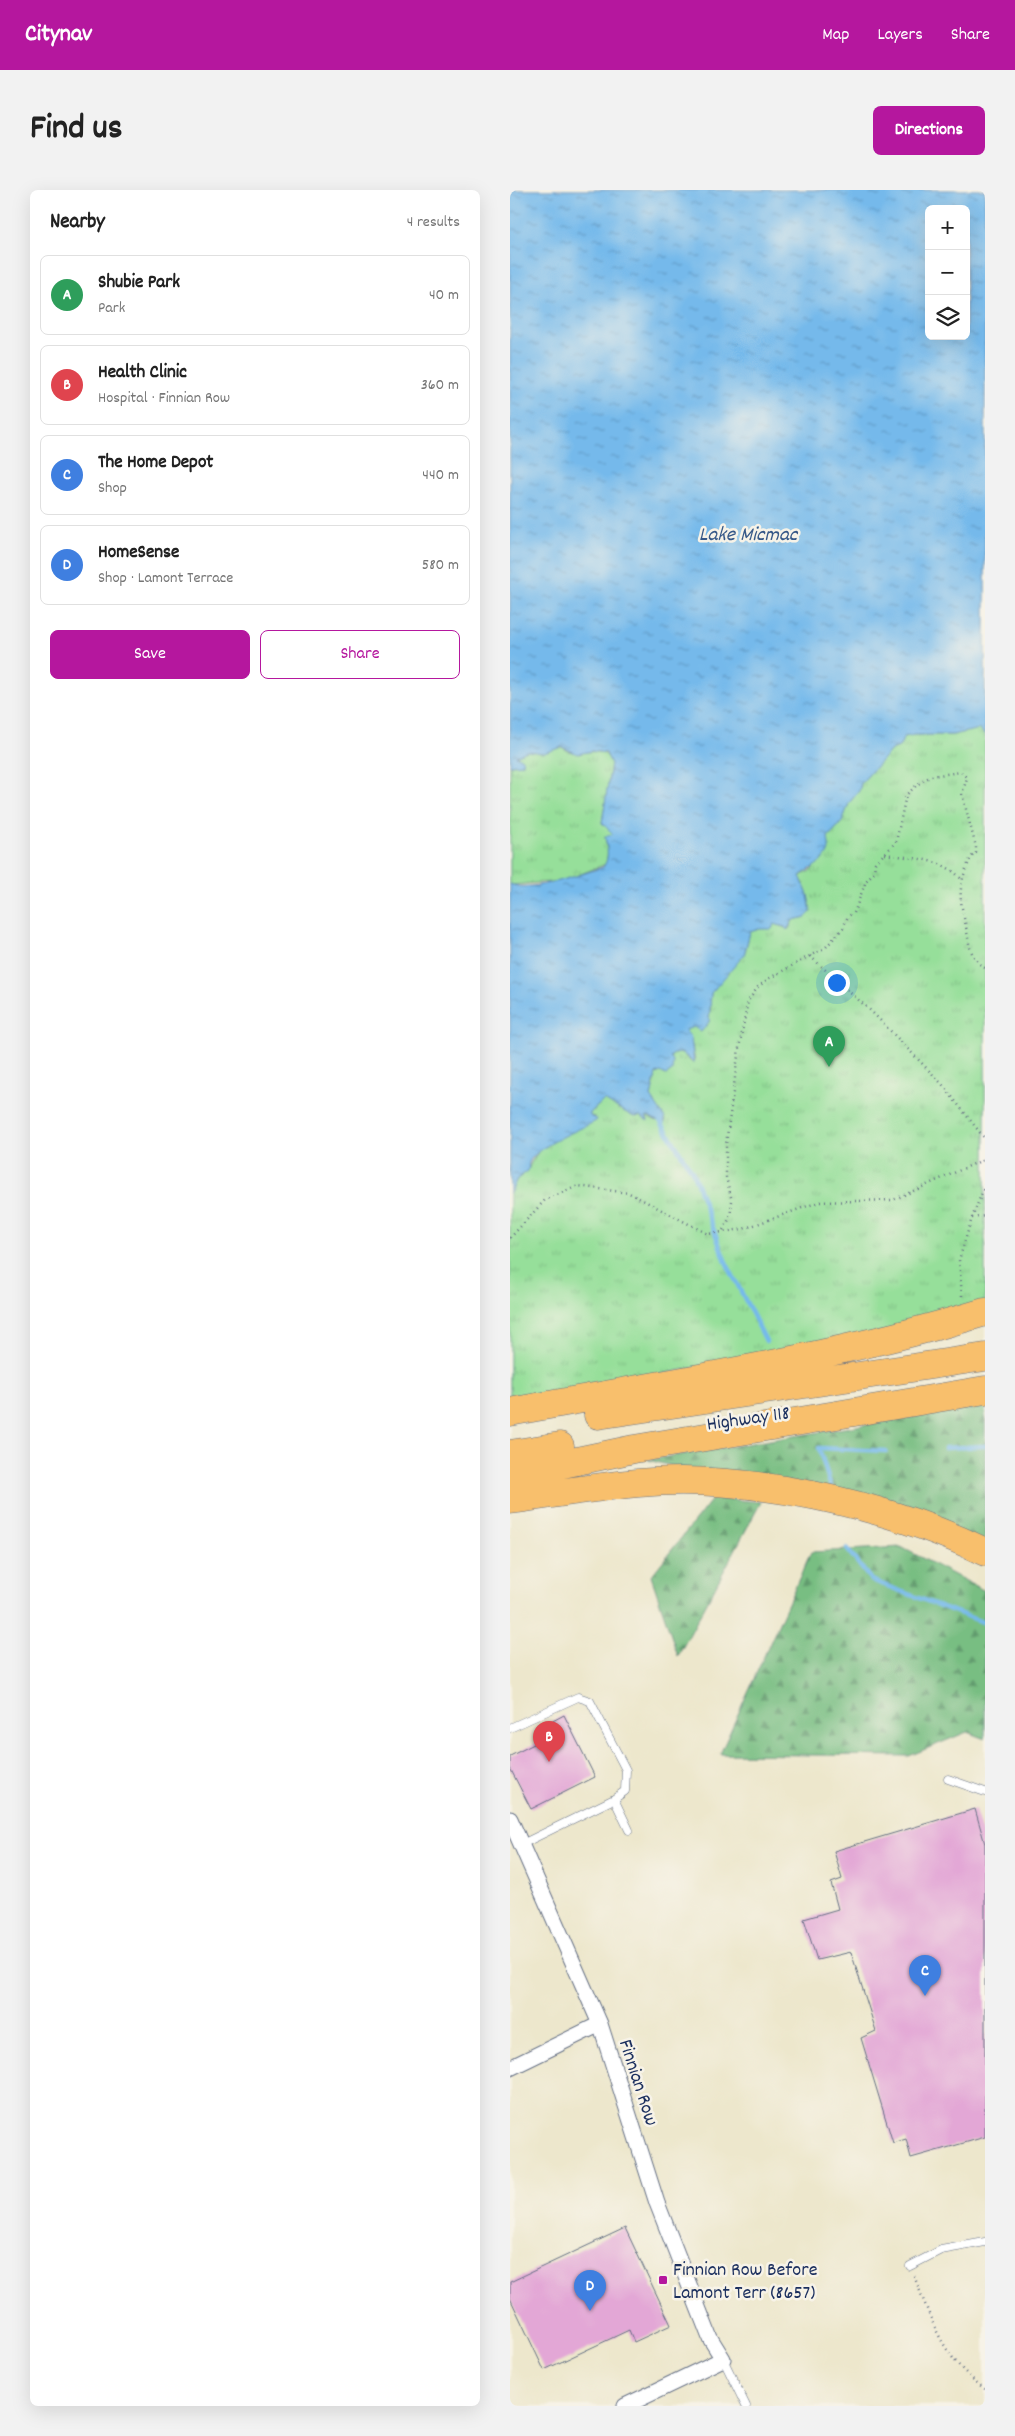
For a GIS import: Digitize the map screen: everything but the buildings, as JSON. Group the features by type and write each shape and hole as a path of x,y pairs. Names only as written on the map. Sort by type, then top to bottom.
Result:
{"highway":[{"path":"510,1412 775,1364 930,1328 974,1306"},
{"name":"Highway 118","path":"510,1428 985,1357"},
{"name":"Highway 118","path":"510,1454 985,1380"},
{"path":"510,1475 634,1449 985,1390"},
{"path":"510,1500 640,1483 716,1483 794,1492 876,1509 960,1540 985,1552"}],"street":[{"name":"Finnian Row","path":"510,1819 600,2024 657,2203 710,2338 723,2359"},
{"path":"510,2068 600,2024"},
{"path":"626,2406 723,2359"}],"lane":[{"path":"510,1728 578,1697 590,1701 626,1770 625,1791 614,1799 522,1844"},
{"path":"948,1779 985,1792"},
{"path":"614,1799 629,1830"},
{"path":"910,2266 941,2250 985,2242"},
{"path":"723,2359 746,2406"}],"path":[{"path":"721,1231 730,1218 732,1201 726,1177 726,1144 739,1048 748,1001 758,987 768,979 826,947 843,928 848,916 854,913 866,881 874,872 875,863 896,842 906,795 931,776 961,772 967,778 962,794 976,853 971,857 962,880 960,901 967,930 968,945 977,962 985,968"},
{"path":"886,854 933,861 956,872 962,880"},
{"path":"810,956 872,1012 942,1084 985,1139"},
{"path":"510,1238 545,1200 578,1186 629,1194 708,1234 743,1229 819,1202 893,1200 985,1159"},
{"path":"974,1306 959,1260 985,1185"},
{"path":"972,1218 985,1216"},
{"path":"910,2266 942,2346 965,2375 985,2389"}],"green space":[{"path":"980,729 985,736 985,1312 510,1403 510,1193 517,1179 528,1171 538,1153 595,1117 589,1116 590,1113 604,1100 634,1117 640,1116 648,1120 646,1116 657,1121 657,1106 651,1097 656,1074 660,1072 673,1054 682,1053 691,1062 695,1060 690,1038 684,1030 709,1022 711,993 745,952 750,932 774,924 789,929 793,920 806,917 811,912 808,895 800,876 812,870 828,837 842,822 849,803 859,791 861,783 891,750 899,747 904,737 914,735 952,735"},
{"path":"562,747 568,751 603,753 608,757 611,764 602,823 613,834 611,837 605,837 608,852 606,864 563,881 512,885 510,884 510,765 523,764 516,757 518,753 528,750 541,753"},
{"path":"985,1405 985,1543 648,1460"},
{"path":"713,1498 761,1502 678,1656 651,1576"},
{"path":"901,1547 985,1591 985,1739 967,1732 909,1756 720,1754 811,1552"}],"water":[{"name":"Lake Micmac","path":"510,190 985,190 985,736 980,729 952,735 914,735 904,737 899,747 891,750 861,783 859,791 849,803 842,822 828,837 829,850 823,860 800,876 808,895 811,912 806,917 793,920 787,930 785,927 774,924 772,929 759,929 750,932 744,955 711,993 709,1022 701,1032 694,1027 685,1030 691,1038 694,1063 682,1053 673,1054 670,1057 673,1062 672,1071 666,1075 660,1072 656,1074 651,1097 665,1118 665,1122 660,1122 648,1116 646,1116 648,1121 640,1116 634,1117 604,1100 590,1113 590,1116 597,1119 596,1121 539,1151 529,1163 528,1171 517,1179 510,1193 510,884 530,886 543,884 570,878 603,867 607,856 605,837 613,834 602,823 611,764 606,753 592,751 578,754 562,747 544,753 527,751 516,756 522,759 523,764 510,765"}],"waterway":[{"path":"658,1117 693,1173 725,1260 766,1341"},
{"path":"945,1448 985,1446"},
{"path":"831,1487 819,1448 886,1451"},
{"path":"847,1549 871,1580 985,1623"}],"place":[{"name":"Shubie Park","path":"829,1067"},
{"name":"Health Clinic","path":"549,1762"},
{"name":"The Home Depot","path":"925,1996"},
{"name":"Finnian Row Before Lamont Terr (8657)","path":"663,2280"},
{"name":"HomeSense","path":"590,2311"}]}
